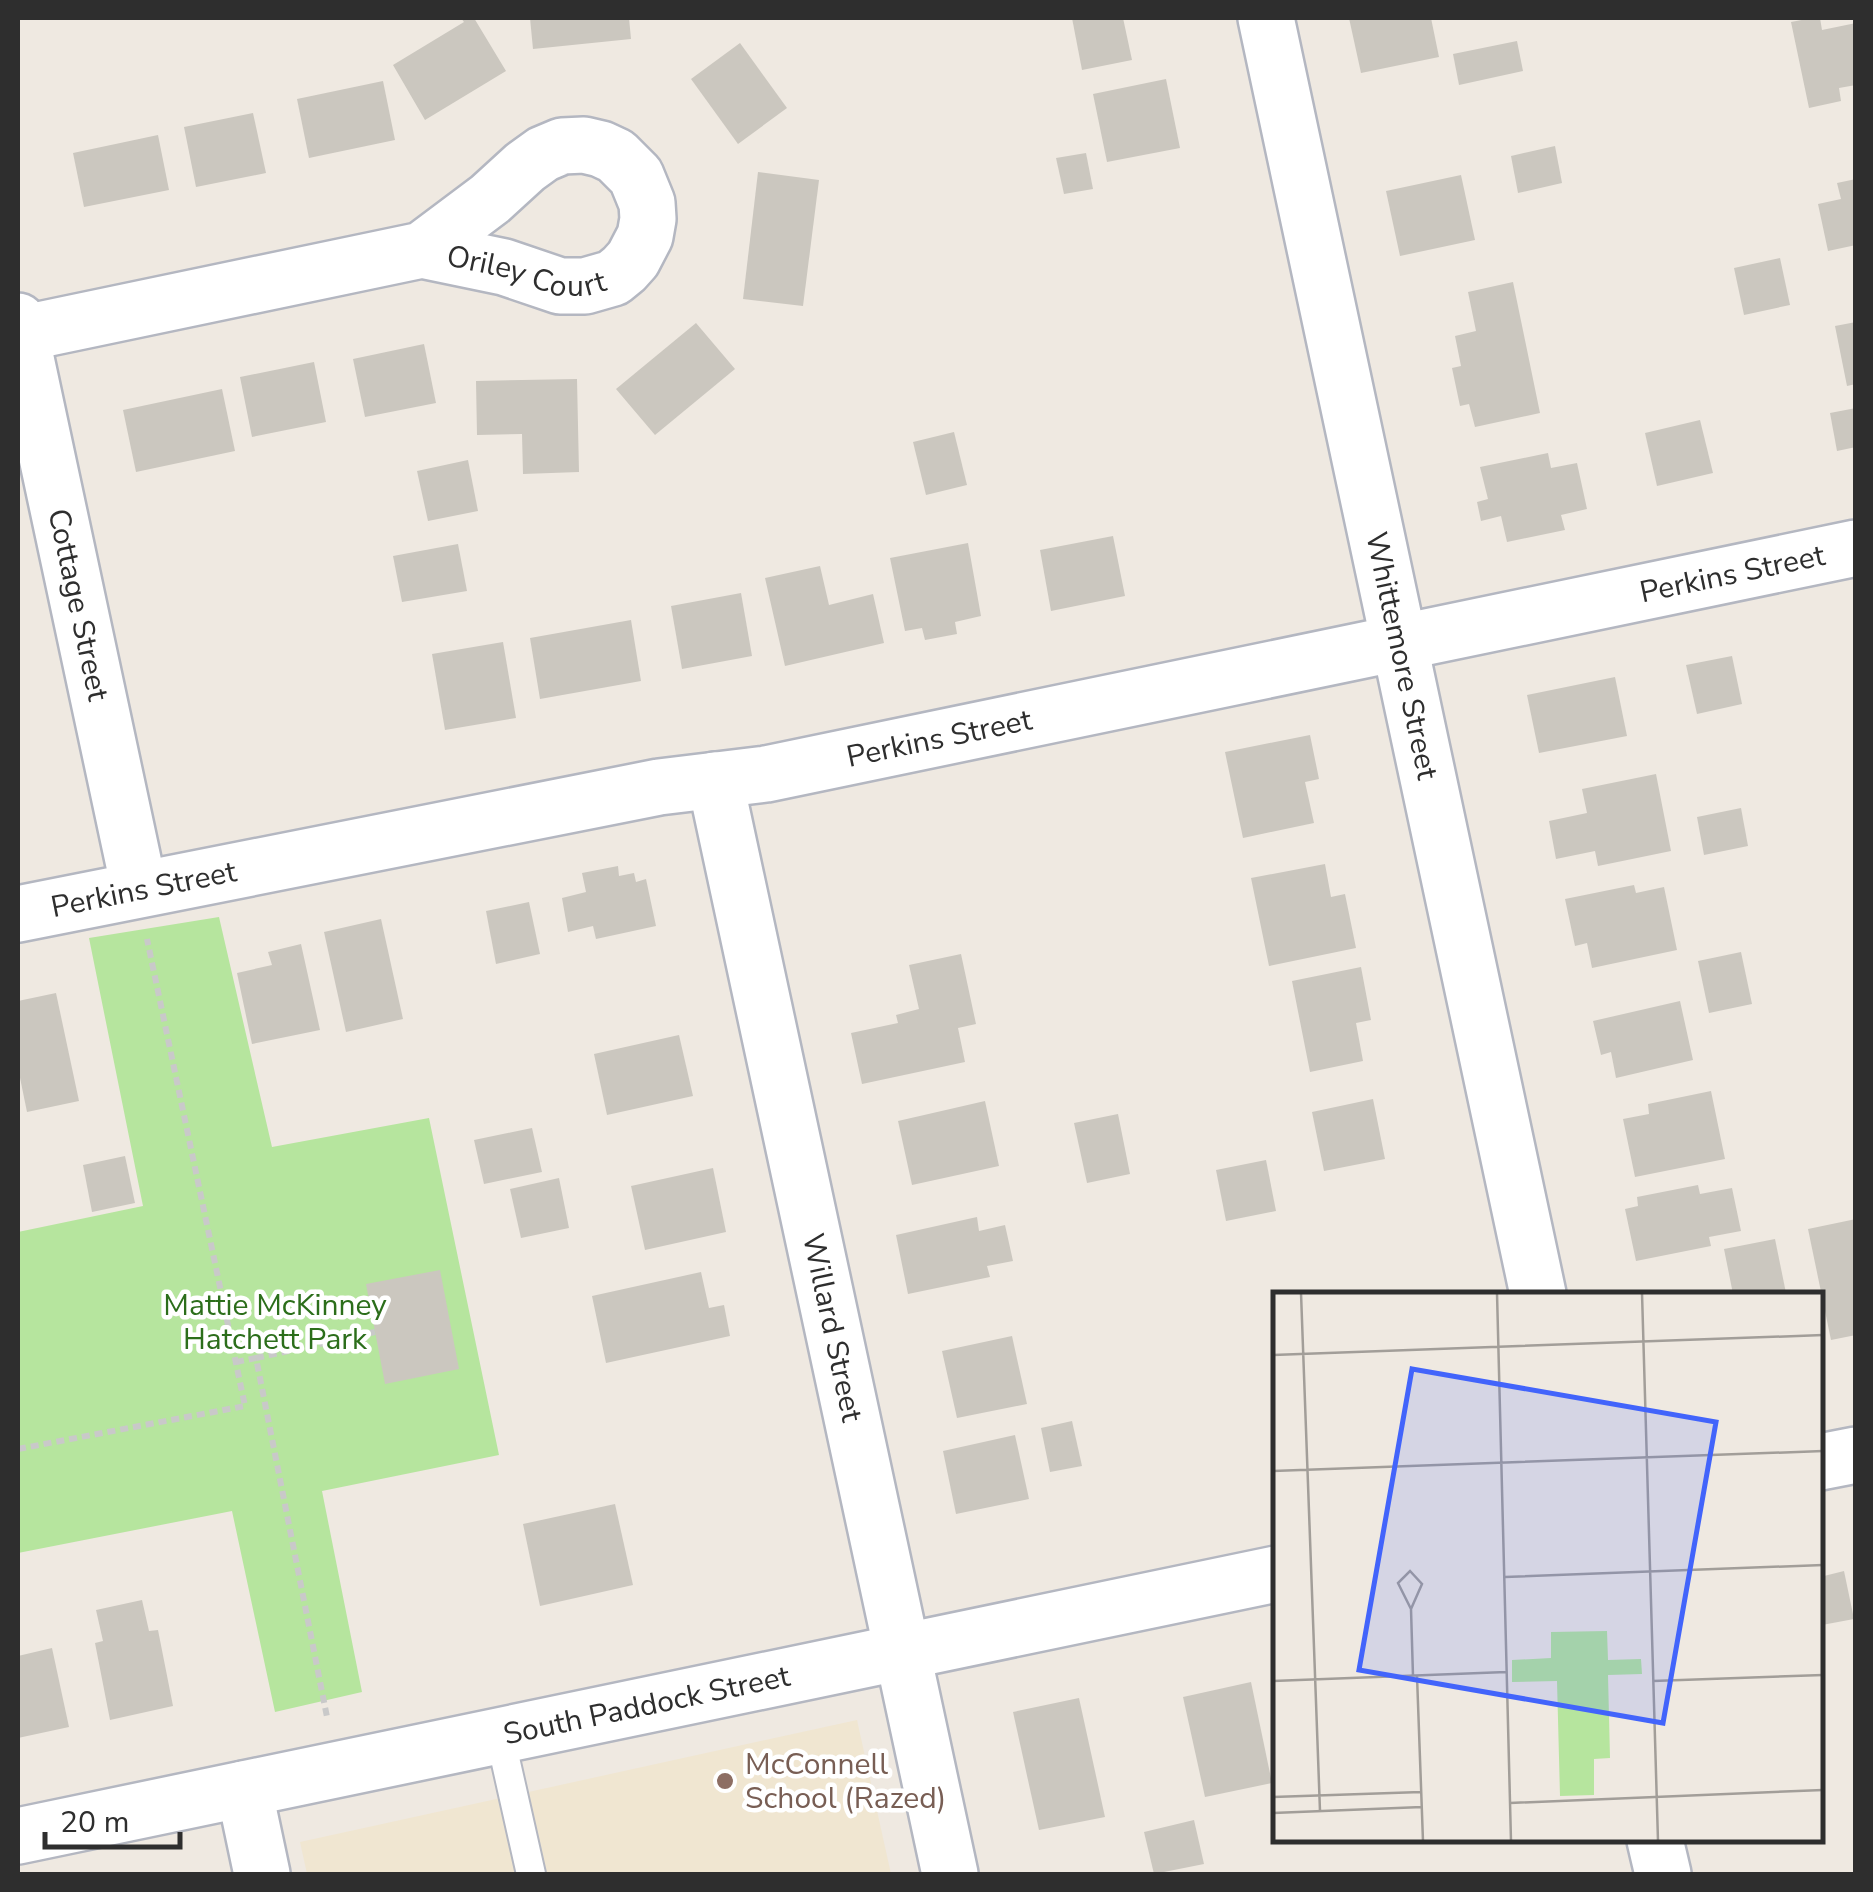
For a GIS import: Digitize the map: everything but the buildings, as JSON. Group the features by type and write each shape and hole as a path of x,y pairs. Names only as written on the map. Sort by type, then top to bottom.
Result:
{"street":[{"name":"Whittemore Street","path":"1266,18 1538,1292"},
{"name":"Oriley Court","path":"20,344 422,250"},
{"name":"Cottage Street","path":"20,344 142,909"},
{"name":"Perkins Street","path":"18,914 142,909 659,787 766,774 1856,548"},
{"name":"Willard Street","path":"715,780 950,1874"},
{"path":"1823,1461 1856,1455"},
{"name":"South Paddock Street","path":"18,1836 1273,1575"},
{"path":"244,1789 262,1874"},
{"path":"1655,1842 1663,1874"}],"lane":[{"path":"500,1736 531,1874"}],"path":[{"path":"18,1449 245,1406 142,909"},
{"path":"236,1362 375,1332"},
{"path":"256,1358 327,1717"}],"shaded area":[{"name":"McConnell School (Razed)","path":"857,1720 891,1874 307,1874 300,1842"}],"green space":[{"name":"Mattie McKinney Hatchett Park","path":"219,917 272,1147 429,1118 499,1455 322,1491 362,1692 275,1712 232,1511 18,1553 18,1232 143,1206 89,938"}],"place":[{"name":"McConnell School (Razed)","path":"725,1781"}]}
